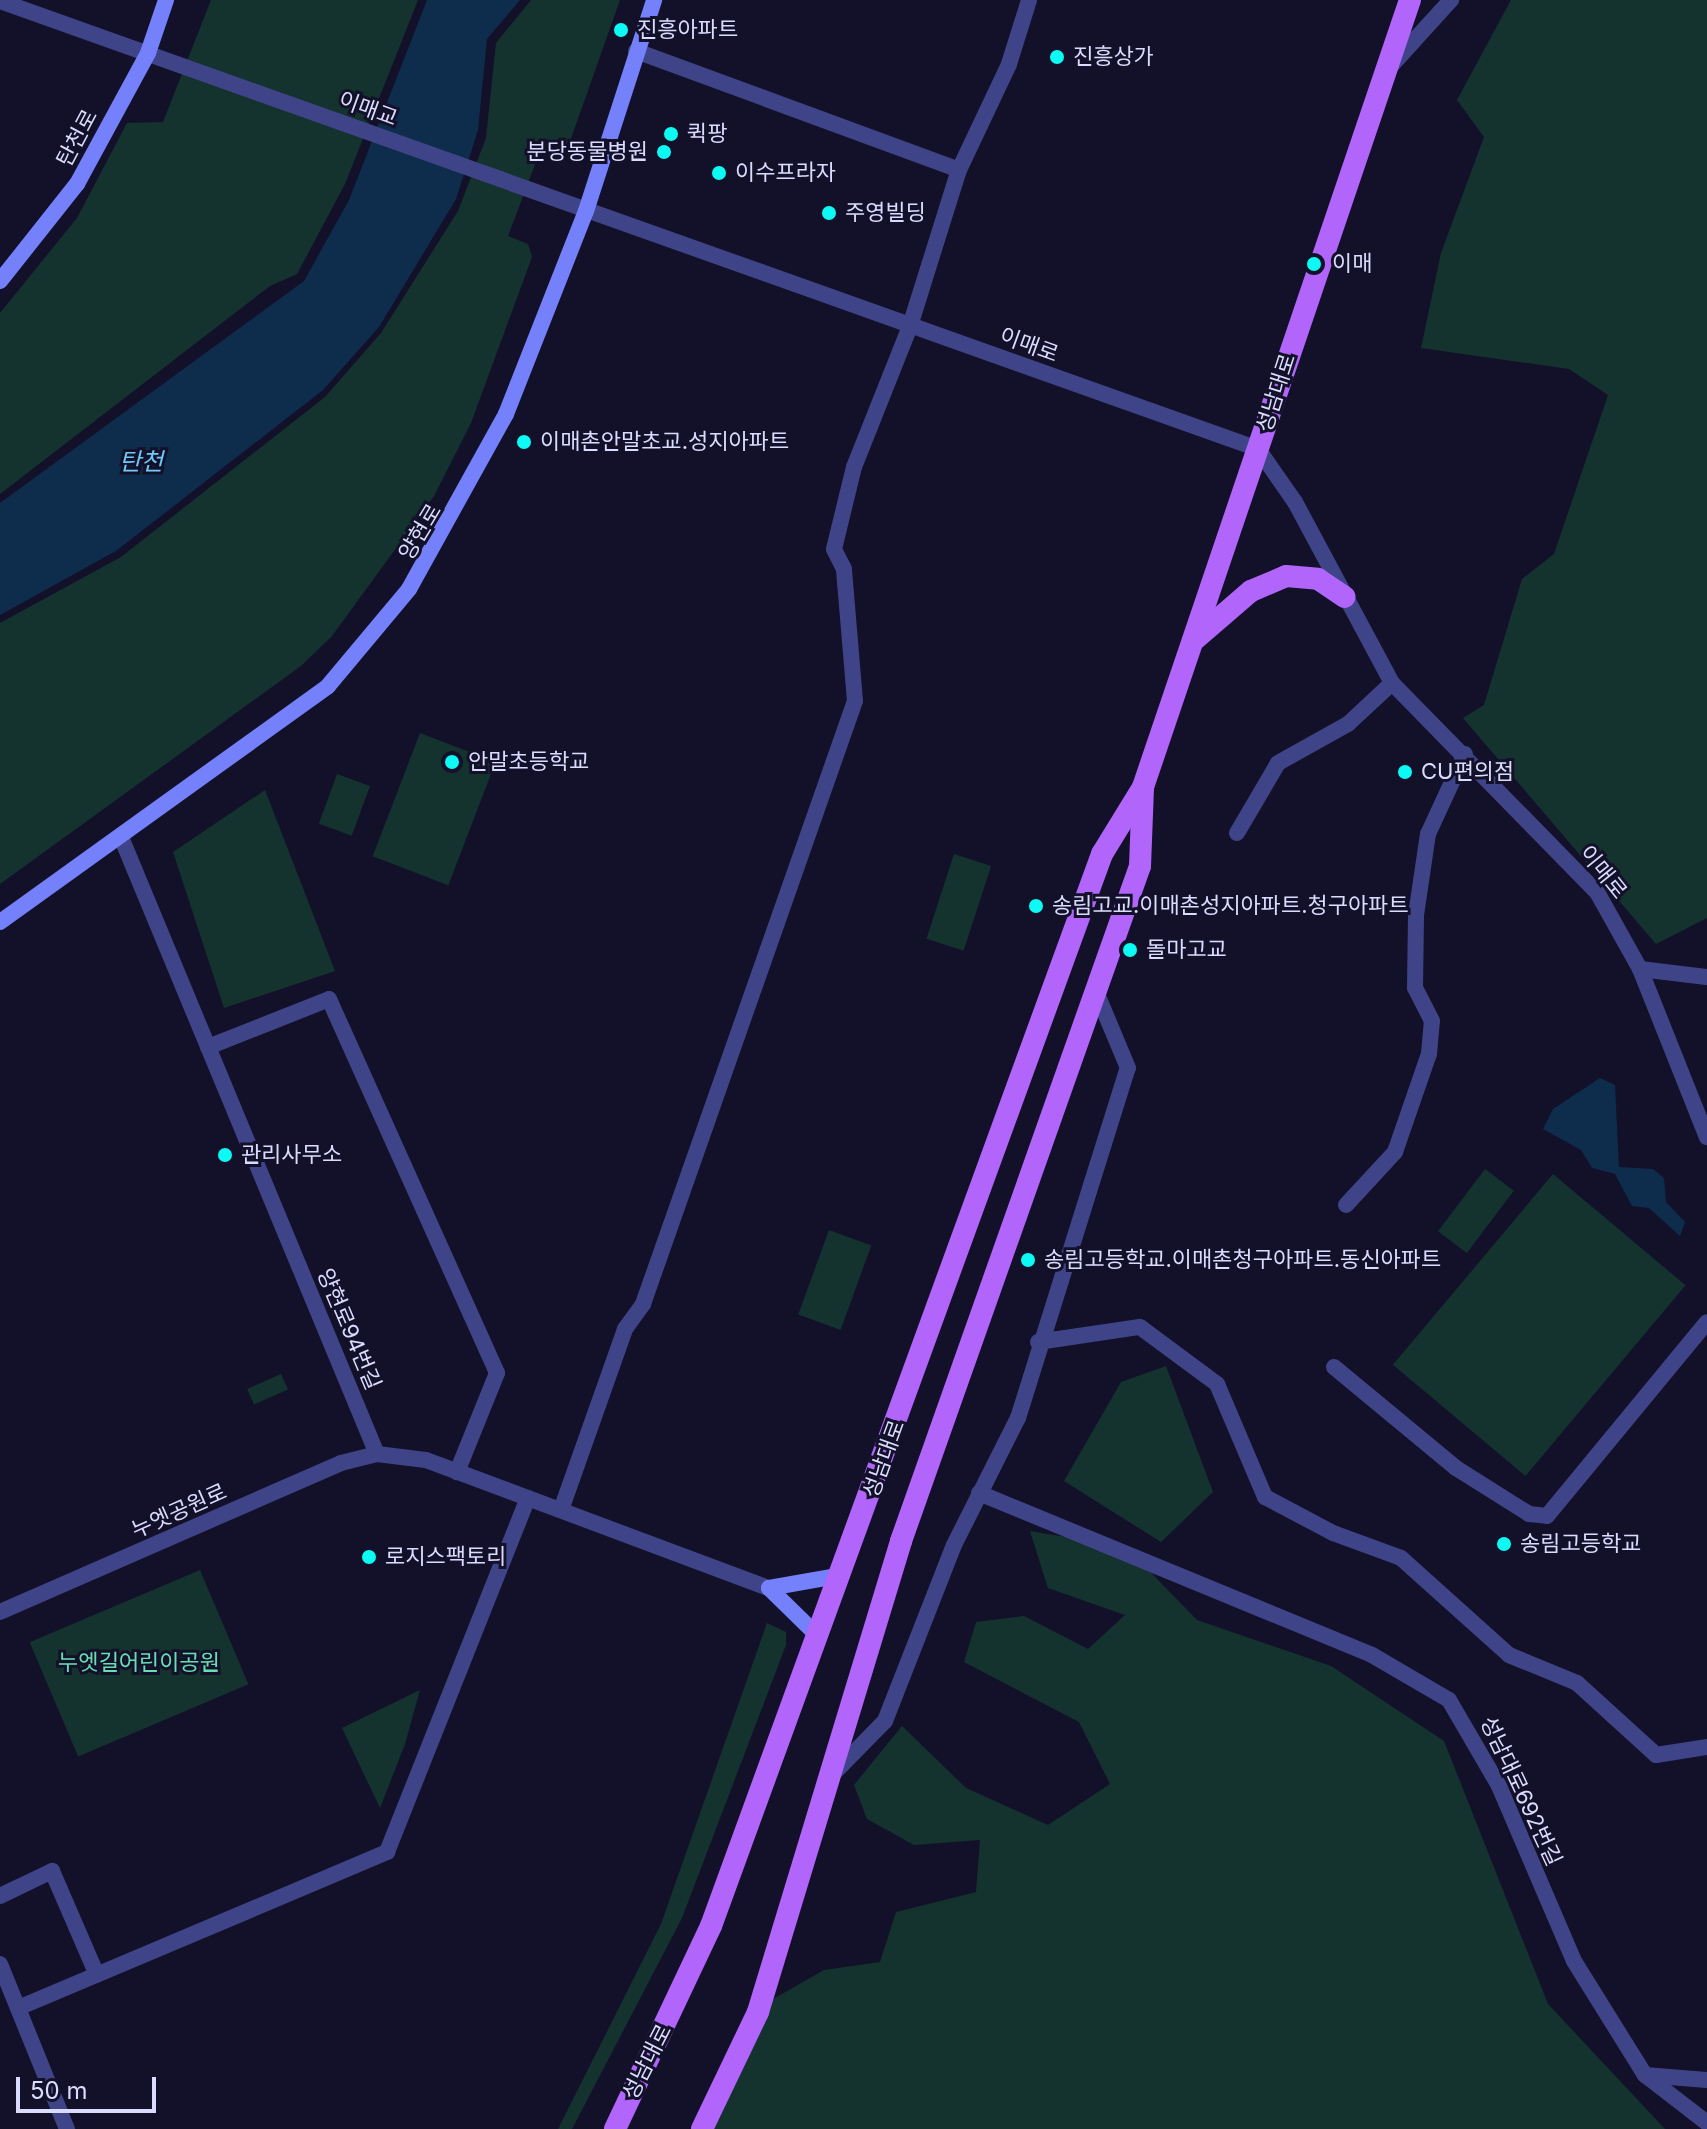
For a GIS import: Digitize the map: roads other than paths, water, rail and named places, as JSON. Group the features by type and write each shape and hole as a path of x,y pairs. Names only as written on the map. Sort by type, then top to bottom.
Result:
{"main road":[{"name":"탄천로","path":"0,281 77,184 148,53 166,0"},
{"name":"양현로","path":"0,922 328,686 409,589 490,450 586,211 654,0"},
{"name":"성남대로","path":"615,2127 711,1926 842,1575 1102,854 1143,787 1410,0"},
{"path":"1192,642 1266,582 1304,575 1345,597"},
{"name":"성남대로","path":"702,2129 758,2012 825,1782 1095,989 1140,866 1143,787"},
{"path":"769,1588 842,1575"},
{"path":"769,1588 819,1637"}],"street":[{"path":"561,1510 625,1329 643,1304 855,701 844,569 834,549 858,455 910,326 959,170 1009,64 1029,0"},
{"path":"1386,71 1451,0"},
{"path":"0,1 148,53"},
{"path":"636,51 959,170"},
{"name":"이매교","path":"148,53 531,192"},
{"name":"이매로","path":"531,192 1258,449 1392,683 1597,892 1640,969 1693,1116 1707,1137"},
{"path":"1237,833 1278,763 1348,724 1392,683"},
{"path":"1346,1205 1395,1152 1429,1054 1432,1021 1415,988 1416,915 1428,834 1465,754"},
{"name":"양현로94번길","path":"121,837 377,1454"},
{"path":"1640,969 1707,977"},
{"path":"825,1782 885,1721 979,1493 1018,1418 1038,1342 1128,1068 1095,989"},
{"path":"208,1047 329,999 497,1373 457,1472"},
{"path":"1334,1367 1456,1468 1529,1514 1547,1516 1707,1322"},
{"path":"1038,1342 1140,1327 1217,1384 1265,1497 1333,1533 1401,1558 1509,1655 1577,1683 1656,1755 1707,1747"},
{"path":"377,1454 457,1472 769,1588"},
{"name":"누엣공원로","path":"0,1612 341,1463 377,1454"},
{"name":"성남대로692번길","path":"979,1493 1372,1655 1449,1700 1499,1786 1574,1961 1645,2075 1707,2123"},
{"path":"18,2008 387,1852 528,1498"},
{"path":"0,1896 52,1871 97,1975"},
{"path":"0,1964 67,2129"},
{"path":"1645,2075 1707,2080"}],"water":[{"name":"탄천","path":"427,0 520,0 487,39 478,130 456,199 379,327 323,390 116,551 0,615 0,503 304,281 349,200"},
{"path":"1600,1078 1615,1085 1619,1167 1653,1169 1664,1178 1666,1202 1685,1222 1680,1236 1649,1208 1632,1206 1615,1174 1592,1168 1581,1150 1543,1129 1553,1109"}],"place":[{"name":"진흥아파트","path":"621,30"},
{"name":"진흥상가","path":"1057,57"},
{"name":"퀵팡","path":"671,134"},
{"name":"분당동물병원","path":"664,152"},
{"name":"이수프라자","path":"719,173"},
{"name":"주영빌딩","path":"829,213"},
{"name":"이매","path":"1314,264"},
{"name":"이매촌안말초교.성지아파트","path":"524,442"},
{"name":"안말초등학교","path":"452,762"},
{"name":"CU편의점","path":"1405,772"},
{"name":"송림고교.이매촌성지아파트.청구아파트","path":"1036,906"},
{"name":"돌마고교","path":"1130,950"},
{"name":"관리사무소","path":"225,1155"},
{"name":"송림고등학교.이매촌청구아파트.동신아파트","path":"1028,1260"},
{"name":"송림고등학교","path":"1504,1544"},
{"name":"로지스팩토리","path":"369,1557"}],"park label":[{"name":"누엣길어린이공원","path":"139,1663"}]}
